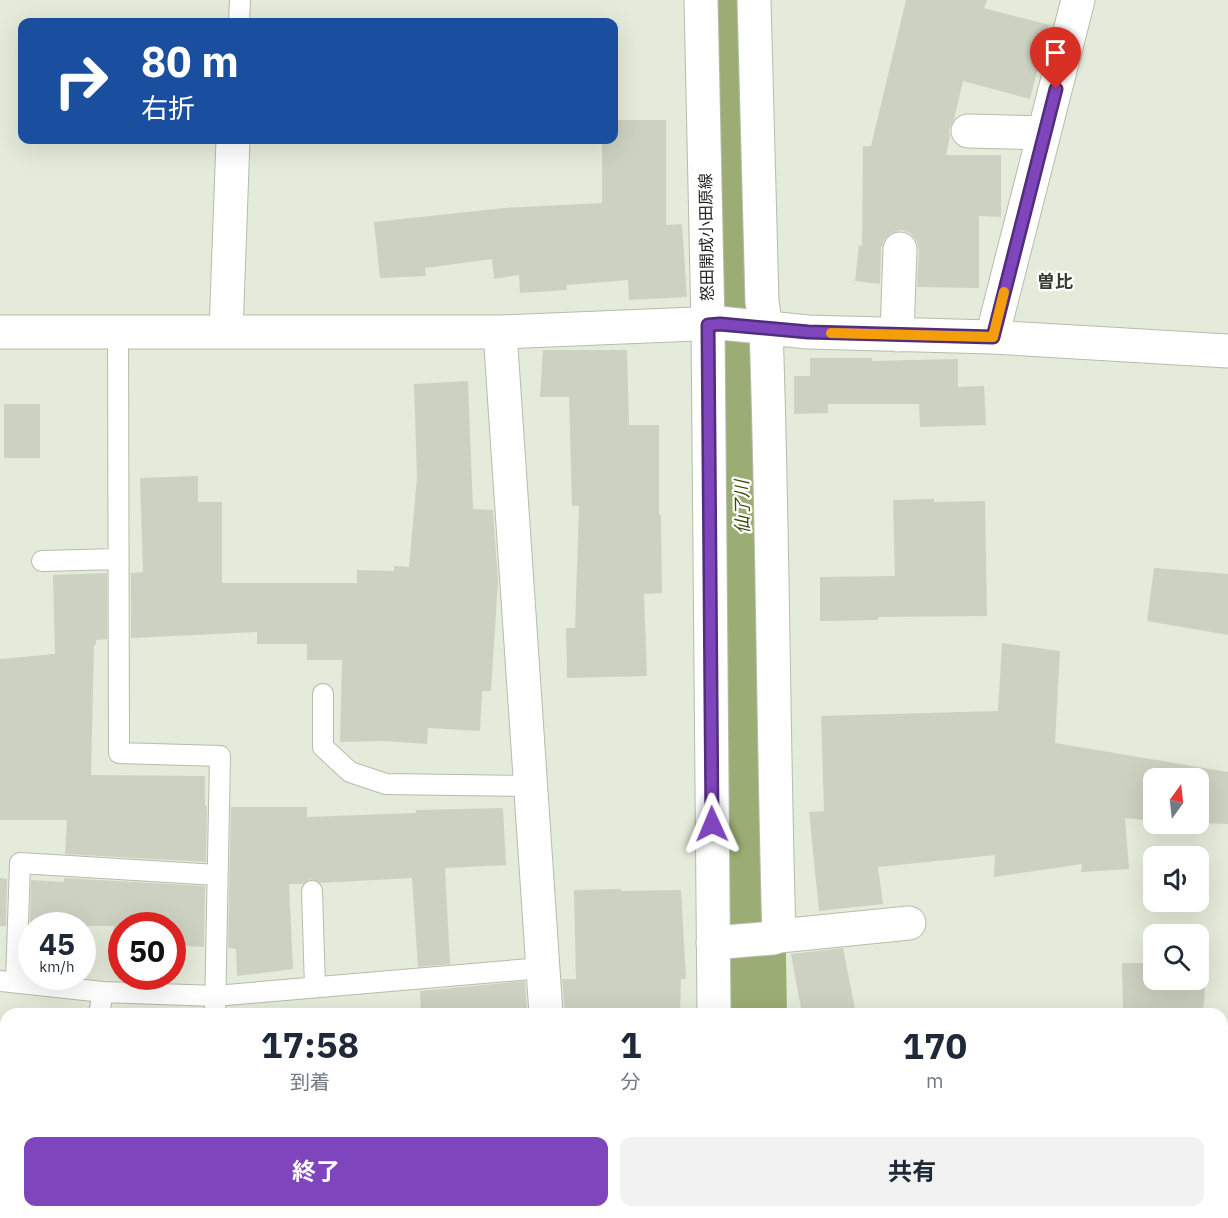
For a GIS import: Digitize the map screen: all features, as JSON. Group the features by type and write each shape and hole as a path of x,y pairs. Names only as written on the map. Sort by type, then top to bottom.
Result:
{"street":[{"name":"怒田開成小田原線","path":"700,0 714,324 721,942 715,1008"},
{"path":"754,0 762,302 766,327 771,483 776,937"},
{"path":"993,337 1078,0"},
{"path":"968,131 1044,133"},
{"path":"226,332 233,144"},
{"path":"897,334 900,249"},
{"path":"0,332 500,332 714,324 808,332 993,337 1228,351"},
{"path":"500,332 545,1008"},
{"path":"721,942 909,922"}],"lane":[{"path":"239,18 240,0"},
{"path":"118,332 118,753 220,756 215,1005"},
{"path":"42,561 118,559"},
{"path":"323,694 323,747 350,772 386,784 530,786"},
{"path":"217,875 20,863 8,981 215,1005 315,987 542,968"},
{"path":"312,891 315,987"},
{"path":"100,1008 103,992"}],"building":[{"path":"906,0 987,0 984,8 1049,25 1030,99 963,81 949,130 946,155 1001,155 1001,217 979,216 979,288 917,287 919,250 917,241 910,233 901,230 891,233 884,240 881,248 880,284 855,281 859,245 862,246 863,146 871,146"},
{"path":"618,120 666,120 666,225 682,224 687,297 629,300 628,280 566,285 567,290 520,293 519,275 494,279 492,259 425,268 426,276 380,278 374,222 504,208 602,203 602,144 618,144"},
{"path":"543,350 627,350 629,425 659,425 662,593 644,594 647,676 567,678 566,628 575,628 579,506 572,506 569,397 540,397"},
{"path":"810,358 872,358 872,361 958,359 958,387 984,386 986,425 920,427 919,404 828,404 828,413 794,414 794,376 810,376"},
{"path":"468,381 473,509 493,510 498,581 491,691 482,691 480,731 428,728 427,744 384,741 340,742 342,660 307,660 307,644 257,644 257,632 131,638 131,573 143,572 140,478 198,476 198,502 222,502 222,583 357,583 357,570 394,571 394,566 409,567 417,477 414,384"},
{"path":"4,404 40,404 40,458 4,458"},
{"path":"934,499 934,502 985,501 987,616 878,617 878,620 820,621 820,577 895,576 893,500"},
{"path":"1154,568 1228,574 1228,635 1147,621"},
{"path":"107,573 107,639 96,640 96,645 94,645 91,775 205,776 206,862 65,854 67,820 0,820 0,659 55,654 53,575"},
{"path":"1002,643 1060,651 1055,743 1204,768 1143,768 1143,820 1125,818 1129,869 1081,872 1082,864 994,877 995,855 878,867 883,904 819,911 809,812 824,811 821,716 998,711"},
{"path":"1209,769 1228,772 1228,824 1209,823"},
{"path":"231,807 307,807 307,817 416,813 416,810 503,808 506,865 445,868 450,964 418,967 412,878 320,883 311,879 303,884 289,884 293,969 237,976 236,949 228,948"},
{"path":"0,878 7,879 6,926 0,926"},
{"path":"64,878 205,886 204,947 186,946 186,912 108,912 108,926 96,926 96,912 30,912 31,880 64,882"},
{"path":"574,890 681,890 686,979 681,979 680,1008 564,1008 562,979 576,979"},
{"path":"843,948 855,1008 801,1008 791,954"},
{"path":"1122,963 1143,963 1143,990 1205,990 1203,1008 1123,1008"},
{"path":"525,981 527,1008 421,1008 420,991"}],"waterway":[{"name":"仙了川","path":"733,0 737,91 738,295 751,1008"}],"slow traffic":[{"path":"831,333 993,337 1004,292"}],"district":[{"name":"曽比","path":"1055,281"}],"route":[{"path":"712,824 708,325 766,327 808,332 993,337 1056,89"}]}
